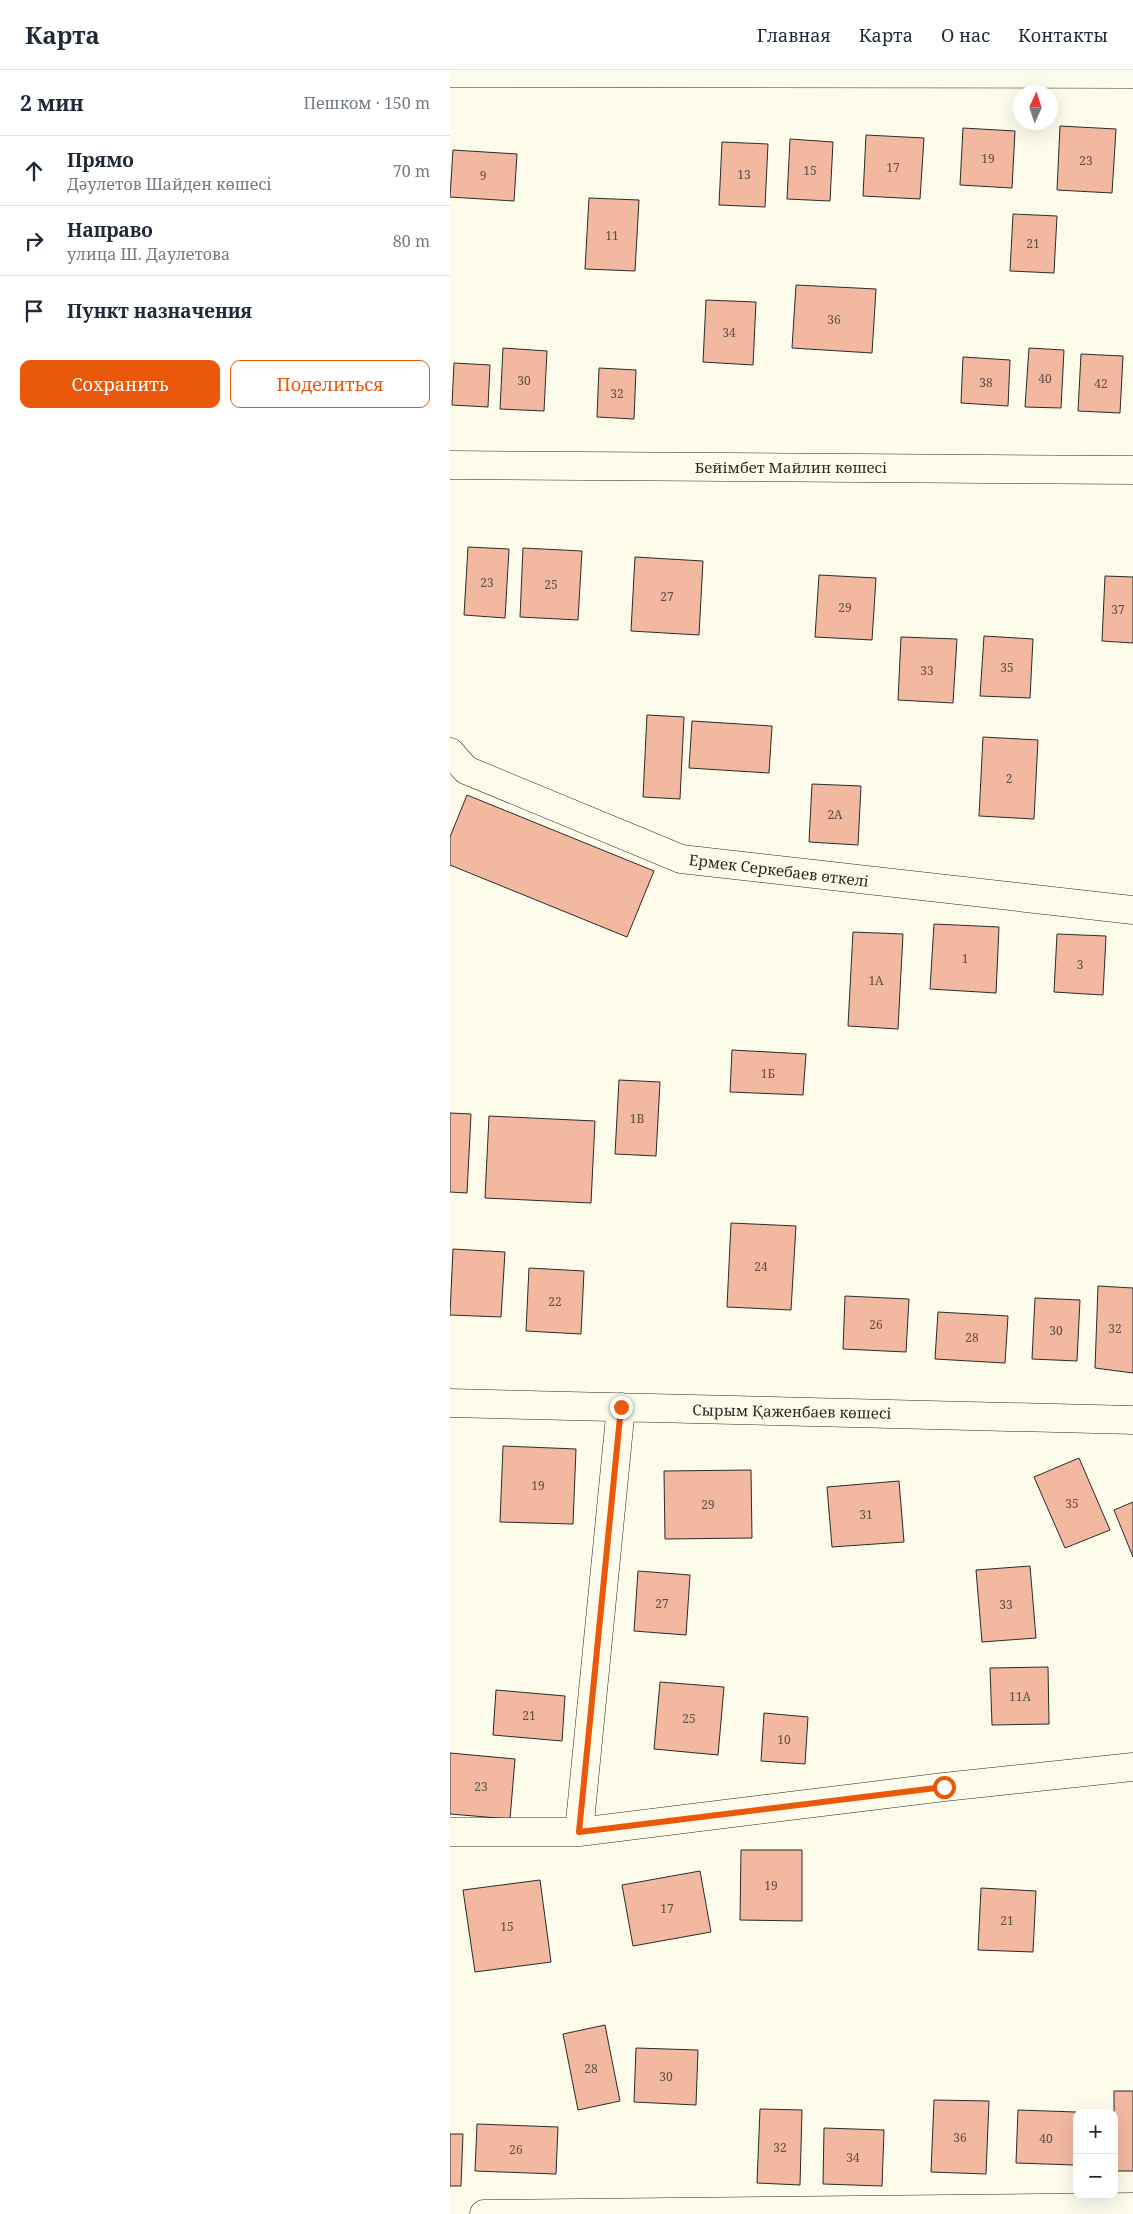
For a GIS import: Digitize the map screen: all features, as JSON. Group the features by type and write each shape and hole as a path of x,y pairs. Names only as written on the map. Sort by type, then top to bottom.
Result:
{"street":[{"path":"450,72 1133,74"},
{"name":"Бейімбет Майлин көшесі","path":"450,465 1133,470"},
{"name":"Ермек Серкебаев өткелі","path":"450,752 466,770 681,859 1133,910"},
{"name":"Сырым Қаженбаев көшесі","path":"450,1403 1133,1420"},
{"path":"579,1832 621,1407"},
{"path":"450,1832 579,1832 944,1787 1133,1767"},
{"path":"484,2214 1133,2207"}],"building":[{"path":"1060,126 1116,129 1112,193 1057,190"},
{"path":"963,128 1015,131 1012,188 960,185"},
{"path":"866,135 924,138 920,199 863,196"},
{"path":"790,139 833,142 830,201 787,199"},
{"path":"722,142 768,144 765,207 719,205"},
{"path":"453,150 517,154 514,201 450,197"},
{"path":"589,198 639,200 635,271 585,269"},
{"path":"1013,214 1057,216 1054,273 1010,271"},
{"path":"796,285 876,289 872,353 792,348"},
{"path":"706,300 756,302 753,365 703,362"},
{"path":"503,348 547,351 544,411 500,409"},
{"path":"1029,348 1064,350 1061,408 1025,407"},
{"path":"1081,354 1123,356 1120,413 1078,411"},
{"path":"963,357 1010,360 1008,406 961,403"},
{"path":"454,363 490,365 488,407 452,405"},
{"path":"599,368 636,370 634,419 597,417"},
{"path":"468,547 509,549 505,618 464,615"},
{"path":"523,548 582,551 578,620 520,617"},
{"path":"635,557 703,561 699,635 631,631"},
{"path":"819,575 876,578 872,640 815,637"},
{"path":"1105,576 1133,577 1133,643 1102,641"},
{"path":"984,636 1033,639 1030,698 980,696"},
{"path":"901,637 957,639 953,703 898,700"},
{"path":"647,715 684,717 680,799 643,797"},
{"path":"692,721 772,726 769,773 689,768"},
{"path":"983,737 1038,740 1034,819 979,816"},
{"path":"812,784 861,786 858,845 809,842"},
{"path":"467,795 654,871 627,937 450,865 450,837"},
{"path":"934,924 999,927 996,993 930,989"},
{"path":"853,932 903,934 898,1029 848,1026"},
{"path":"1057,934 1106,936 1103,995 1054,992"},
{"path":"732,1050 806,1054 803,1095 730,1092"},
{"path":"619,1080 660,1082 656,1156 615,1154"},
{"path":"450,1113 471,1114 467,1193 450,1192"},
{"path":"489,1116 595,1121 591,1203 485,1198"},
{"path":"731,1223 796,1226 791,1310 727,1307"},
{"path":"453,1249 505,1252 501,1317 450,1315"},
{"path":"529,1268 584,1271 581,1334 526,1331"},
{"path":"1098,1286 1133,1288 1133,1373 1095,1368"},
{"path":"845,1296 909,1299 906,1352 843,1349"},
{"path":"1035,1298 1080,1300 1077,1361 1032,1359"},
{"path":"938,1312 1008,1316 1005,1363 935,1359"},
{"path":"503,1446 576,1449 573,1524 500,1522"},
{"path":"1079,1458 1110,1530 1065,1548 1034,1477"},
{"path":"751,1470 752,1538 665,1539 664,1471"},
{"path":"899,1481 904,1542 832,1547 827,1487"},
{"path":"1133,1502 1133,1557 1114,1510"},
{"path":"1030,1566 1036,1638 982,1642 976,1570"},
{"path":"638,1571 690,1575 686,1635 634,1631"},
{"path":"1048,1667 1049,1724 992,1725 990,1668"},
{"path":"660,1682 724,1687 718,1755 654,1749"},
{"path":"496,1690 565,1696 562,1741 493,1735"},
{"path":"764,1713 808,1717 805,1764 761,1761"},
{"path":"450,1753 515,1759 510,1819 450,1814"},
{"path":"741,1850 802,1850 802,1921 740,1920"},
{"path":"700,1871 711,1932 633,1946 622,1885"},
{"path":"540,1880 551,1962 475,1972 463,1890"},
{"path":"981,1888 1036,1891 1033,1952 978,1950"},
{"path":"605,2025 620,2101 578,2110 563,2034"},
{"path":"636,2048 698,2050 696,2105 634,2102"},
{"path":"1114,2091 1133,2091 1133,2171 1118,2171 1118,2109 1114,2109"},
{"path":"934,2100 989,2101 986,2174 931,2172"},
{"path":"760,2109 802,2110 800,2185 757,2183"},
{"path":"1018,2110 1073,2112 1073,2165 1016,2163"},
{"path":"477,2124 558,2127 556,2174 475,2171"},
{"path":"824,2128 884,2130 882,2186 823,2184"},
{"path":"450,2134 463,2134 461,2186 450,2186"}],"route":[{"path":"621,1407 579,1832 944,1787"}]}
